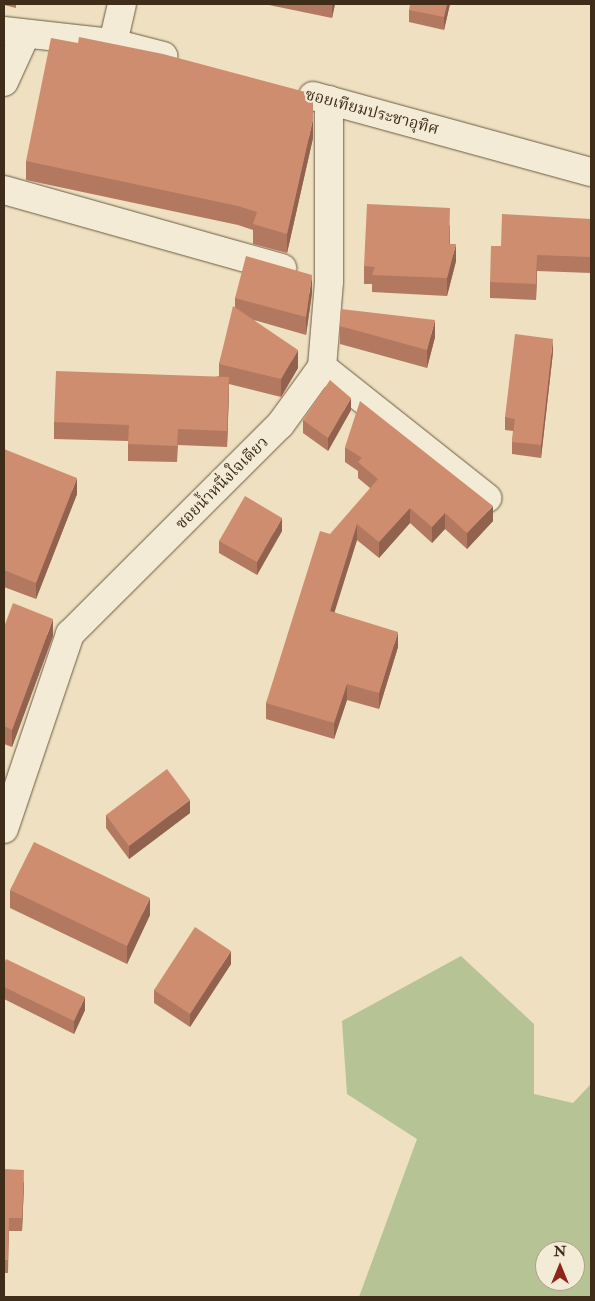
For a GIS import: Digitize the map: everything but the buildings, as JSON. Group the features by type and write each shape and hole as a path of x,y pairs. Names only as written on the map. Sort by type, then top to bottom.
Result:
{"street":[{"path":"113,43 122,4"},
{"path":"4,82 14,34 113,43 188,63"},
{"name":"ซอยเทียมประชาอุทิศ","path":"292,90 591,172"},
{"path":"329,100 329,281 322,367 487,498"},
{"path":"4,190 329,281"},
{"name":"ซอยน้ำหนึ่งใจเดียว","path":"4,829 70,634 280,425 322,367"}],"green space":[{"path":"461,956 534,1024 534,1094 573,1103 591,1084 591,1297 359,1297 417,1139 347,1094 342,1021"}]}
